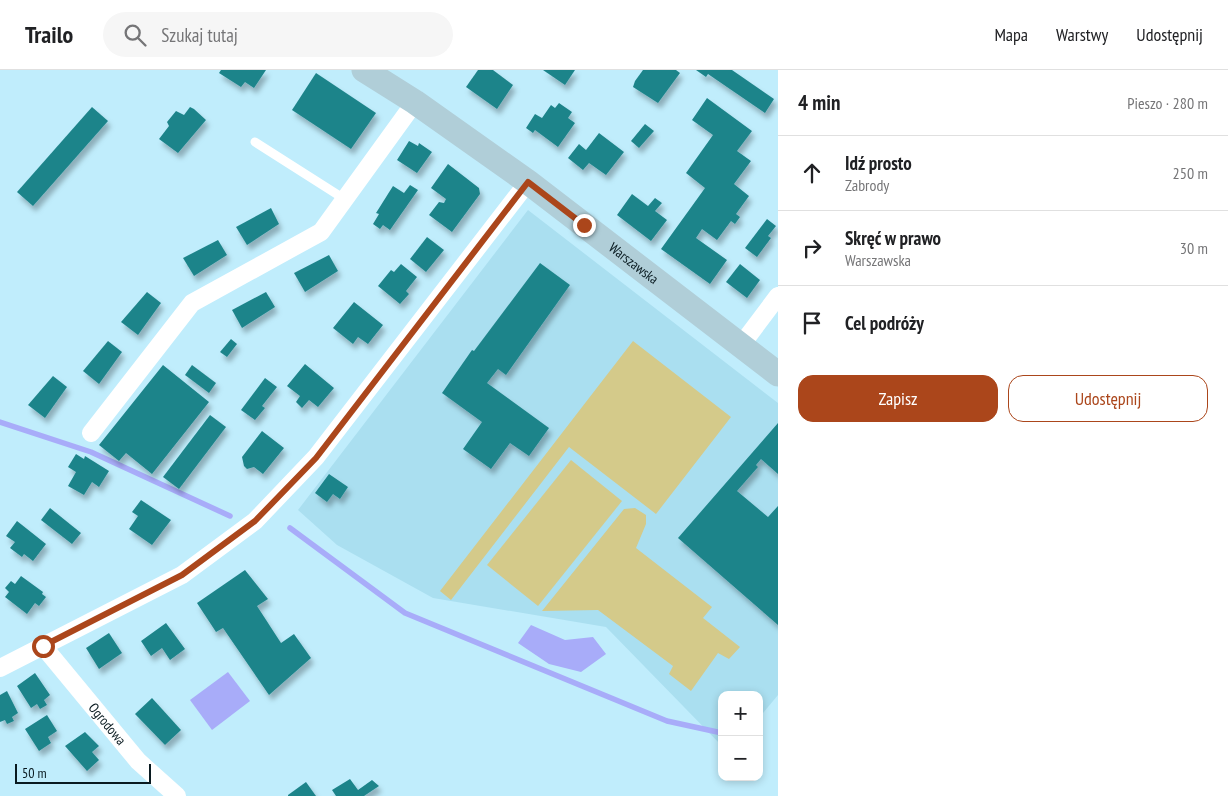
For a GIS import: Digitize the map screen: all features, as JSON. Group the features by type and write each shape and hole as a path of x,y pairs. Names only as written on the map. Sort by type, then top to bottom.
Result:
{"main road":[{"name":"Warszawska","path":"364,70 415,102 528,182 742,344 778,374"}],"street":[{"path":"91,433 192,303 321,232 346,200 415,102"},
{"path":"0,668 182,575 255,521 316,458 528,182"},
{"path":"742,344 778,296"},
{"name":"Ogrodowa","path":"43,646 138,760 177,796"}],"lane":[{"path":"255,142 346,200"}],"shaded area":[{"path":"528,210 778,403 778,695 763,713 763,691 718,691 718,742 606,627 433,598 337,545 298,510"},
{"path":"633,341 731,417 656,514 569,447 451,600 440,591"},
{"path":"571,460 622,501 538,606 487,565"},
{"path":"635,508 646,515 646,524 636,548 712,607 703,618 740,647 729,659 718,653 691,691 669,674 673,666 598,610 542,611 624,509"}],"water":[{"path":"531,625 565,640 593,637 606,654 581,672 549,664 518,643"},
{"path":"228,672 250,701 212,730 190,700"}],"building":[{"path":"221,70 266,70 254,88 245,82 241,87 219,73"},
{"path":"478,70 493,70 513,85 497,109 466,87"},
{"path":"543,70 575,70 565,85"},
{"path":"643,70 676,70 680,73 658,103 633,87"},
{"path":"696,70 732,70 774,99 765,113 708,74 706,77"},
{"path":"316,73 376,113 351,149 292,110"},
{"path":"707,98 752,131 737,151 751,161 734,184 749,196 736,214 740,217 735,224 731,221 717,240 702,229 696,238 727,260 710,284 661,249 705,188 686,173 713,135 692,120"},
{"path":"559,103 572,112 568,118 575,123 558,147 535,130 533,133 526,128 535,114 542,118 551,105 555,108"},
{"path":"92,107 108,121 33,206 17,192"},
{"path":"190,107 206,120 178,153 159,139 169,126 167,122 176,111 184,115"},
{"path":"645,124 654,131 639,148 631,141"},
{"path":"599,133 624,152 606,175 589,163 583,170 568,158 579,144 586,150"},
{"path":"409,141 418,146 419,143 432,152 417,173 397,160"},
{"path":"448,164 479,188 480,194 452,232 429,215 439,202 444,203 446,199 431,188"},
{"path":"410,185 418,190 390,230 383,225 380,229 373,224 379,214 376,213 393,186 404,193"},
{"path":"632,194 648,206 655,198 662,203 655,211 667,220 651,241 617,215"},
{"path":"271,208 279,224 247,245 236,227"},
{"path":"767,219 776,226 768,236 771,238 757,257 745,248"},
{"path":"427,237 444,250 426,272 410,259"},
{"path":"218,240 227,255 194,276 183,258"},
{"path":"329,255 338,271 305,292 294,273"},
{"path":"540,263 570,285 506,375 498,369 487,383 549,428 529,456 510,443 491,469 463,449 482,422 442,393 472,350 474,351"},
{"path":"401,264 417,277 406,291 409,294 400,304 378,286 391,270 394,272"},
{"path":"740,264 760,280 747,298 726,282"},
{"path":"147,292 161,303 138,335 121,322"},
{"path":"266,292 275,307 242,328 232,310"},
{"path":"354,302 383,325 368,344 358,337 353,344 333,328"},
{"path":"231,339 237,344 227,357 220,352"},
{"path":"108,341 122,352 99,384 83,371"},
{"path":"305,364 334,388 318,407 309,400 302,408 296,402 300,396 287,386"},
{"path":"163,365 209,402 152,474 126,453 119,461 99,445"},
{"path":"192,365 216,383 209,393 185,375"},
{"path":"53,376 67,387 45,418 28,405"},
{"path":"265,378 277,387 262,406 265,408 255,420 241,410"},
{"path":"210,415 226,427 179,489 163,477"},
{"path":"778,423 778,474 761,459 756,465 758,467 737,491 768,517 778,506 778,625 678,538"},
{"path":"262,431 284,448 263,474 254,467 247,469 244,466 242,457"},
{"path":"76,454 84,459 85,456 109,471 99,487 92,482 84,495 68,486 76,472 68,467"},
{"path":"329,474 348,487 340,499 333,494 327,502 315,493"},
{"path":"141,500 171,520 152,545 129,529 138,516 132,512"},
{"path":"50,508 81,533 72,544 41,520"},
{"path":"17,521 46,544 33,561 24,554 22,557 10,548 15,542 6,536"},
{"path":"245,570 268,599 257,606 281,643 294,634 311,658 269,695 223,628 216,632 197,603"},
{"path":"21,576 43,592 42,594 46,597 39,606 35,603 27,614 5,597 9,592 5,588 11,581 15,584"},
{"path":"166,623 185,649 170,660 162,648 151,656 141,641"},
{"path":"109,633 122,653 99,669 86,648"},
{"path":"35,673 50,695 44,700 47,705 40,709 37,704 31,708 17,686"},
{"path":"7,691 18,713 12,717 14,721 7,724 5,720 0,722 0,695"},
{"path":"152,698 181,730 165,745 135,714"},
{"path":"47,715 57,731 48,737 51,743 39,751 25,729"},
{"path":"85,732 99,746 92,752 99,760 87,771 65,746"},
{"path":"350,779 358,790 372,780 379,786 364,796 336,796 332,790"},
{"path":"306,782 316,796 288,796 288,795"}],"waterway":[{"path":"0,422 91,452 230,516"},
{"path":"290,528 405,613 667,721 718,732"}],"route":[{"path":"43,646 182,575 255,521 316,458 528,182 584,225"}]}
